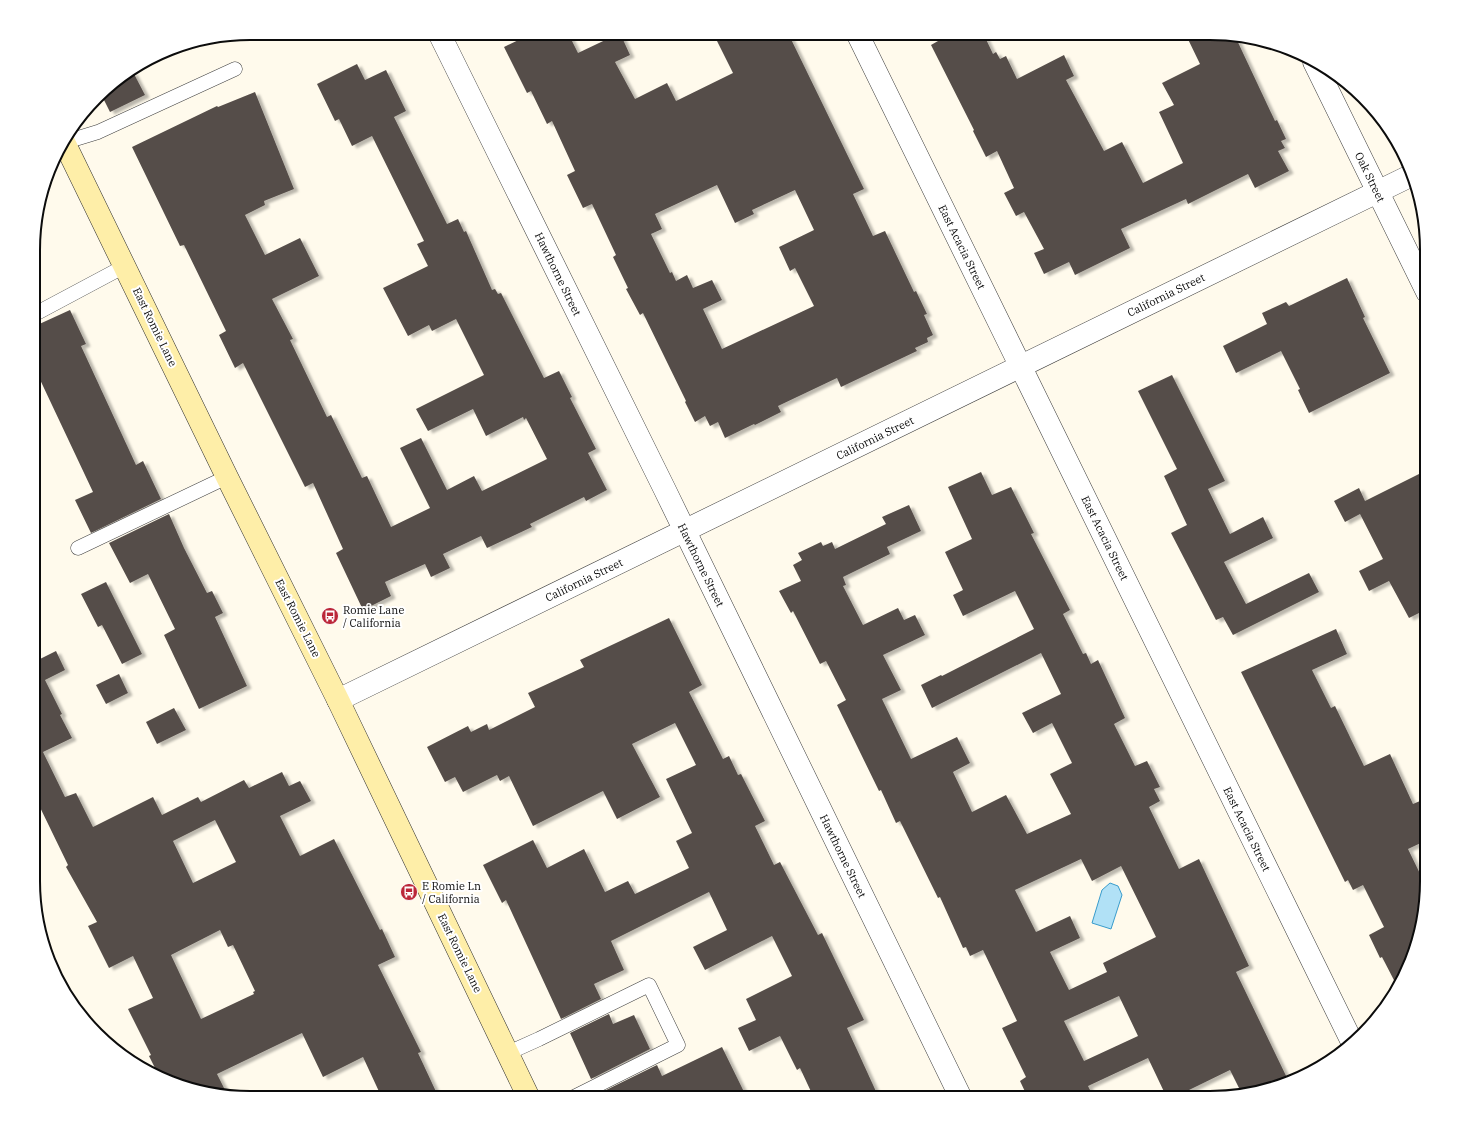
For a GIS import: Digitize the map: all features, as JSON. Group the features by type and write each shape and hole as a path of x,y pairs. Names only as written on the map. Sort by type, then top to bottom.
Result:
{"main road":[{"name":"East Romie Lane","path":"66,148 338,700 526,1091"}],"street":[{"name":"Hawthorne Street","path":"442,40 685,531 958,1091"},
{"name":"East Acacia Street","path":"860,40 1350,1037"},
{"name":"Oak Street","path":"1318,70 1420,278"},
{"name":"California Street","path":"338,700 1407,177"}],"lane":[{"path":"71,140 98,132 235,69"},
{"path":"40,311 125,266"},
{"path":"78,548 227,477"},
{"path":"508,1053 649,985 678,1046 586,1091"}],"water":[{"path":"1110,883 1118,886 1122,895 1111,929 1092,923 1102,890"}],"building":[{"path":"518,40 572,40 578,53 605,40 623,40 630,55 615,62 635,99 667,83 676,101 733,73 716,40 791,40 864,189 853,194 873,236 885,231 914,292 916,291 927,314 924,315 933,335 927,338 928,342 915,348 917,351 841,387 837,378 778,406 781,412 725,438 718,422 710,426 705,416 695,422 643,313 640,315 626,289 628,288 613,257 616,255 592,204 583,208 567,175 575,171 552,121 547,124 531,91 527,93 504,47","holes":["717,185 735,223 754,214 752,210 795,190 814,230 779,247 790,271 795,268 814,306 722,349 703,309 722,300 712,280 693,288 687,275 676,281 672,272 670,273 651,234 662,229 655,214"]},
{"path":"986,40 993,54 996,52 1000,59 1006,56 1017,79 1064,55 1074,76 1066,80 1104,151 1122,142 1143,183 1183,163 1159,112 1174,105 1162,83 1200,64 1188,40 1224,40 1238,42 1275,121 1277,120 1286,139 1281,141 1285,148 1278,151 1289,171 1255,188 1248,174 1188,204 1186,199 1121,229 1130,248 1075,275 1069,262 1044,274 1034,253 1044,249 1024,212 1016,216 1004,193 1014,188 997,151 986,157 931,45 938,41"},
{"path":"357,64 365,80 386,70 406,111 394,117 447,224 458,219 464,232 466,231 492,290 495,289 498,294 501,293 544,378 559,371 572,397 570,398 596,449 588,453 607,490 586,501 584,497 530,524 532,527 487,548 481,536 443,554 450,568 431,577 425,564 385,582 391,596 363,610 336,553 343,549 313,483 305,487 243,363 235,368 219,335 226,331 184,245 180,246 132,147 217,106 218,107 255,92 294,189 264,201 265,205 245,215 265,255 300,238 319,276 272,299 293,339 290,340 327,417 331,415 362,478 367,476 391,527 430,508 400,448 421,438 447,490 474,476 482,491 547,459 526,418 524,420 523,417 486,436 473,409 428,431 416,409 484,375 456,319 432,331 429,325 408,336 383,288 428,266 417,244 424,241 372,136 352,146 339,119 335,121 317,84"},
{"path":"134,74 145,95 110,112 104,100 122,83"},
{"path":"1347,278 1365,317 1363,318 1390,373 1309,413 1298,390 1300,389 1281,351 1236,373 1223,346 1267,324 1262,313 1286,302 1289,306"},
{"path":"70,310 86,344 81,346 136,465 143,461 161,499 91,533 75,500 93,492 40,380 40,324"},
{"path":"1172,375 1225,481 1208,489 1230,534 1263,517 1273,538 1224,562 1246,604 1309,573 1319,592 1233,635 1223,617 1216,620 1171,533 1187,525 1164,476 1177,469 1138,391"},
{"path":"981,472 992,495 1011,487 1034,533 1031,534 1070,610 1063,614 1083,654 1086,653 1091,664 1098,660 1125,718 1114,724 1135,766 1147,761 1160,787 1154,789 1160,801 1149,807 1179,869 1199,859 1249,966 1236,972 1286,1076 1264,1084 1239,1089 1230,1070 1189,1091 1164,1091 1148,1058 1088,1086 1090,1091 1025,1091 1020,1081 1026,1077 1002,1028 1017,1021 983,950 970,956 966,947 963,948 940,897 938,898 900,821 896,823 881,790 879,791 837,705 846,700 826,661 820,664 793,611 791,613 779,591 801,581 793,565 802,560 798,553 821,542 823,546 832,542 835,549 886,524 882,517 909,505 921,531 887,547 890,554 843,577 846,585 843,586 863,625 898,608 904,620 915,615 925,635 883,655 901,690 882,699 911,759 957,737 970,763 953,772 972,812 1006,795 1027,834 1071,814 1050,774 1072,763 1052,723 1033,733 1022,713 1061,694 1041,653 932,708 921,685 941,675 942,676 1034,629 1015,591 963,616 953,595 963,590 945,552 972,539 948,487","holes":["1081,859 1092,881 1121,866 1156,937 1103,963 1107,972 1069,990 1050,952 1080,938 1070,916 1036,932 1015,890","1119,996 1138,1036 1084,1061 1064,1021"]},
{"path":"1420,474 1420,612 1409,618 1389,581 1369,591 1359,571 1383,559 1360,514 1345,522 1334,501 1359,488 1365,501"},
{"path":"169,514 184,548 207,593 212,591 223,613 215,617 247,686 199,709 164,635 175,629 148,574 130,583 109,543"},
{"path":"106,582 142,654 122,664 102,625 98,627 81,594"},
{"path":"669,618 702,685 689,692 723,759 729,756 738,775 741,774 765,821 755,826 774,865 780,862 818,935 822,933 864,1020 847,1028 876,1091 811,1091 800,1068 797,1070 780,1036 749,1051 738,1028 756,1020 746,999 792,976 772,936 705,970 693,947 727,930 709,892 611,941 624,970 594,984 601,999 561,1019 506,900 502,903 483,865 533,840 547,868 584,849 605,892 628,881 635,894 689,868 676,841 692,833 666,779 696,765 675,723 632,744 660,797 617,819 603,791 533,826 509,776 500,781 497,775 463,792 455,777 445,782 427,747 468,726 471,732 487,724 489,730 535,707 528,693 584,667 580,660"},
{"path":"1336,629 1347,654 1312,670 1331,708 1335,706 1364,766 1390,754 1413,804 1420,801 1420,843 1408,849 1420,874 1420,895 1413,935 1404,961 1394,981 1382,957 1380,958 1369,935 1384,927 1363,885 1353,890 1348,880 1345,882 1241,672"},
{"path":"56,651 65,670 45,680 72,738 43,752 65,797 76,793 93,827 153,797 162,815 198,797 201,802 244,780 249,788 282,772 289,786 300,781 311,801 280,816 300,856 334,839 380,930 382,929 395,957 378,965 421,1052 418,1053 436,1091 379,1091 363,1057 323,1077 302,1033 217,1074 225,1089 196,1084 155,1068 149,1056 151,1055 128,1009 153,998 133,956 109,968 88,926 97,922 66,867 68,865 40,807 40,659","holes":["215,820 236,862 193,883 173,841","220,930 228,947 233,945 255,991 253,992 254,994 201,1019 171,955"]},
{"path":"119,674 128,693 106,704 96,685"},
{"path":"174,708 186,730 157,744 146,722"},
{"path":"609,1014 613,1024 634,1015 650,1049 591,1079 570,1033"},
{"path":"722,1047 744,1091 604,1091 657,1065 662,1076"}],"place":[{"name":"Romie Lane / California","path":"330,616"},
{"name":"E Romie Ln / California","path":"409,892"}]}
